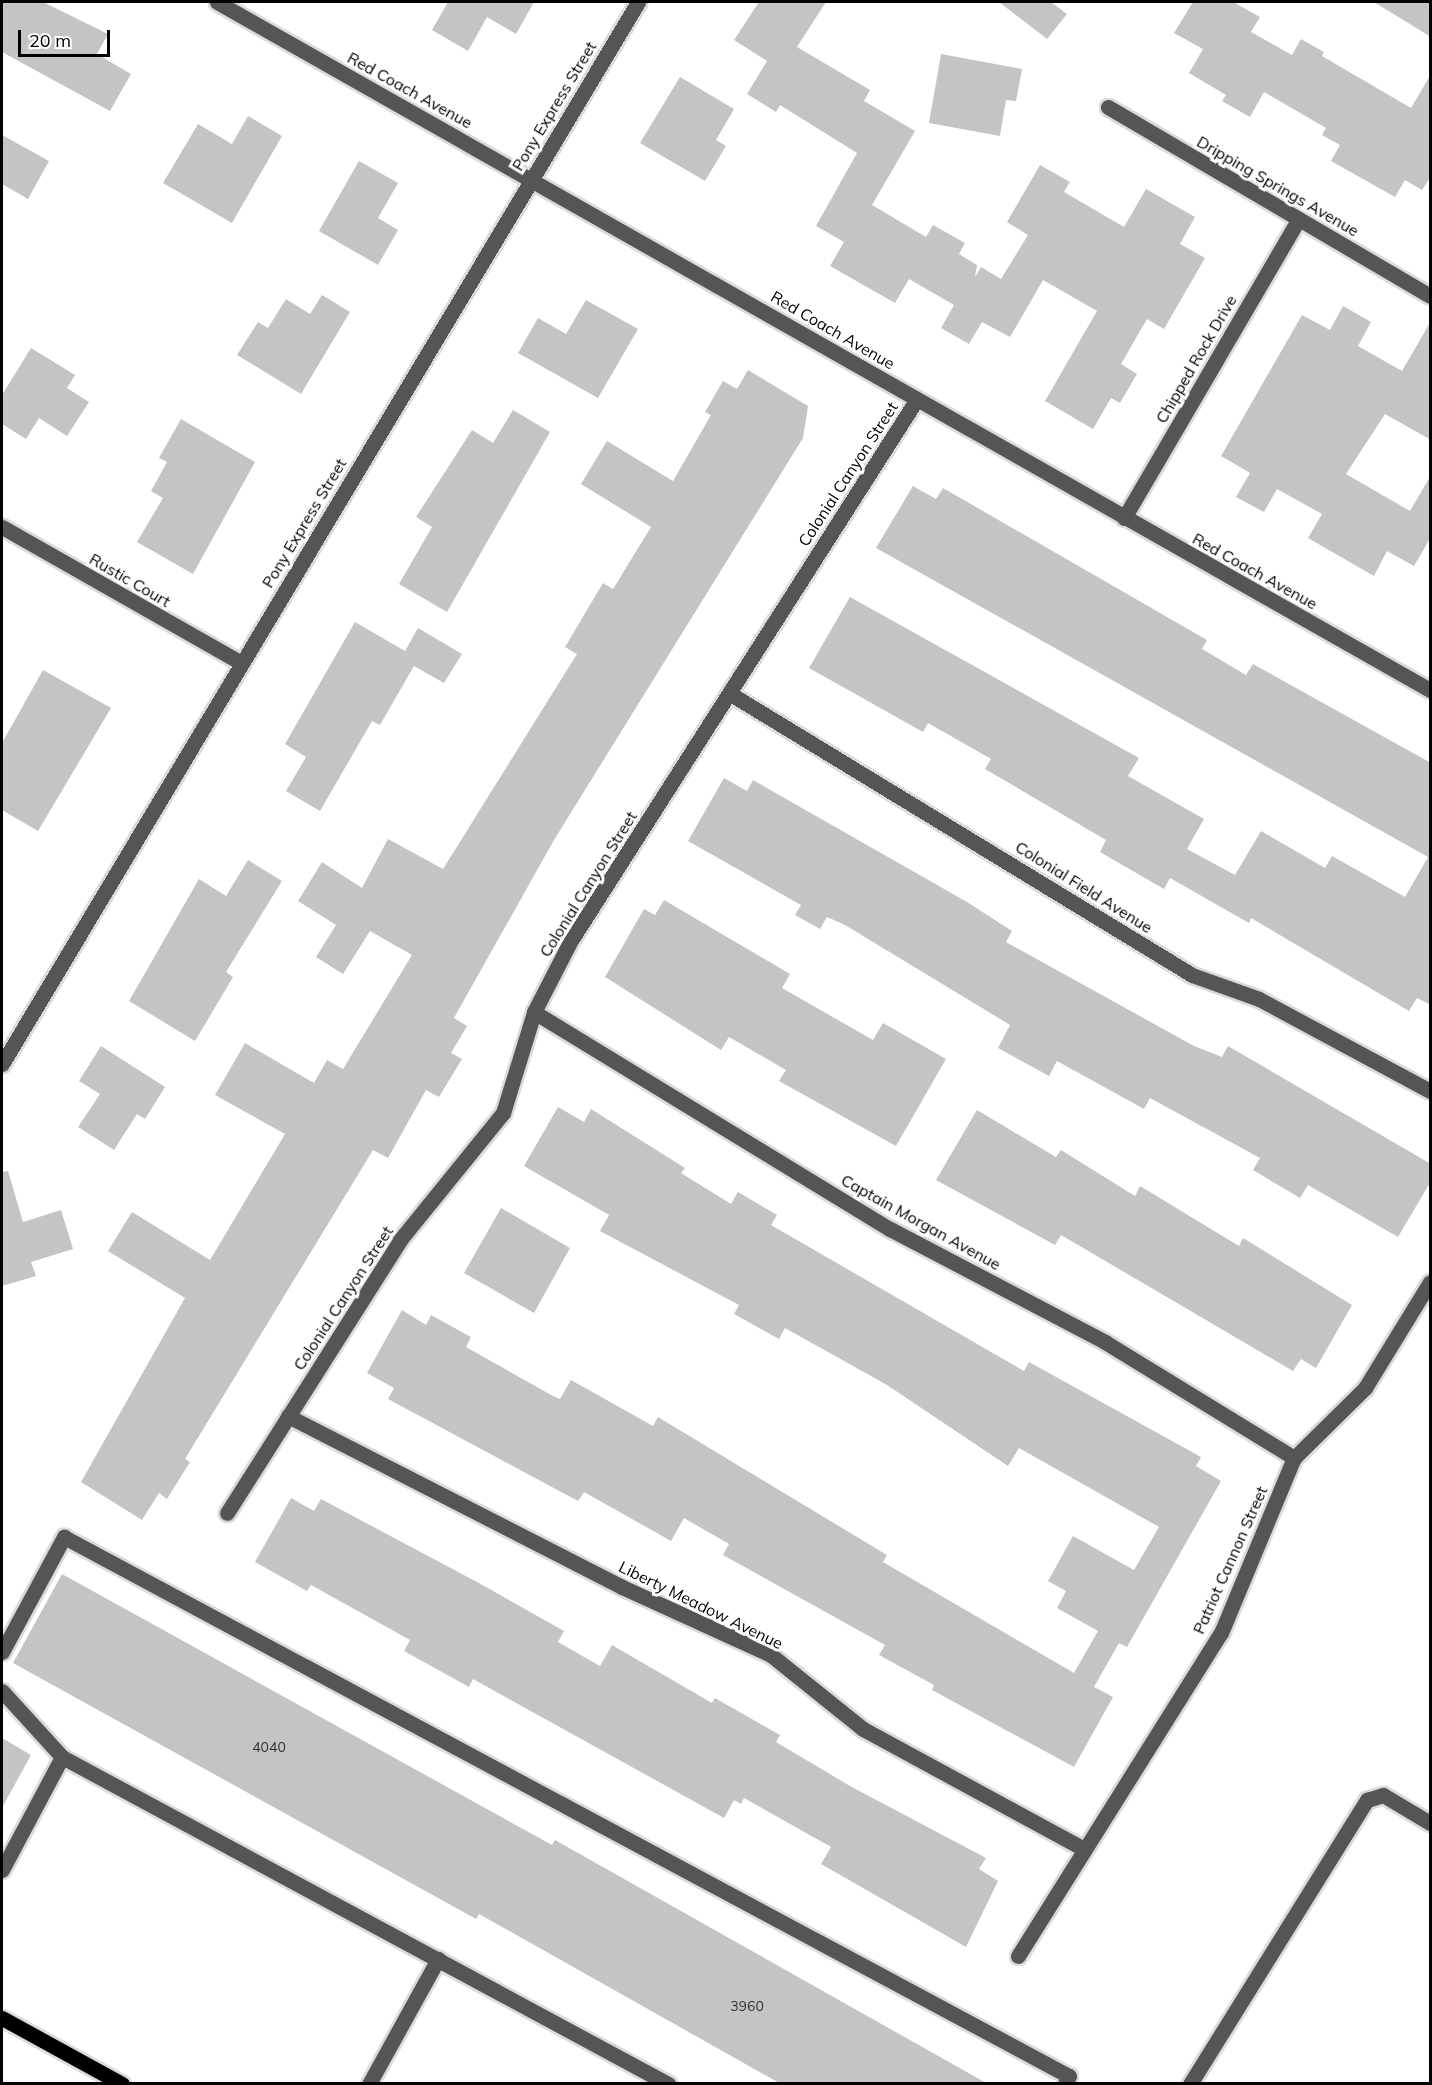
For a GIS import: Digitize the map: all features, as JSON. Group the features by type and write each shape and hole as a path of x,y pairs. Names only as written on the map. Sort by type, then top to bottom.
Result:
{"main road":[{"path":"2,2018 122,2084"}],"street":[{"name":"Red Coach Avenue","path":"217,2 1431,690"},
{"name":"Pony Express Street","path":"2,1064 638,2"},
{"name":"Dripping Springs Avenue","path":"1108,107 1431,296"},
{"name":"Chipped Rock Drive","path":"1124,518 1299,219"},
{"name":"Colonial Canyon Street","path":"227,1513 400,1240 503,1113 534,1012 570,942 917,399"},
{"name":"Rustic Court","path":"2,527 241,663"},
{"name":"Colonial Field Avenue","path":"729,693 1192,975 1259,999 1431,1091"},
{"name":"Captain Morgan Avenue","path":"534,1012 890,1229 1105,1342 1294,1458"},
{"name":"Patriot Cannon Street","path":"1018,1956 1221,1633 1294,1458 1365,1388 1431,1282"},
{"name":"Liberty Meadow Avenue","path":"288,1416 622,1587 771,1654 863,1729 1084,1849"},
{"path":"2,1652 64,1537 1069,2076 1065,2084"},
{"path":"2,1690 62,1757 668,2084"},
{"path":"2,1870 62,1757"},
{"path":"1190,2084 1367,1800 1383,1796 1431,1823"},
{"path":"369,2084 438,1959"}],"building":[{"path":"2,2 43,2 108,34 97,54 131,74 110,111 2,52"},
{"path":"448,2 534,2 516,34 487,17 468,51 432,30"},
{"path":"759,2 826,2 797,47 870,90 864,101 915,131 872,205 926,237 933,225 965,243 959,254 977,265 975,277 981,267 1001,279 1028,235 1007,222 1040,165 1070,182 1064,192 1124,227 1146,189 1195,217 1180,244 1205,258 1164,329 1147,319 1121,364 1137,374 1120,403 1111,398 1093,429 1045,401 1097,311 1043,280 1010,337 982,322 969,344 941,328 954,305 909,279 895,303 830,266 844,242 816,226 857,153 780,105 776,112 747,94 767,61 734,40"},
{"path":"999,2 1051,2 1067,14 1047,39"},
{"path":"1193,2 1233,2 1260,17 1251,32 1292,55 1301,39 1324,52 1322,56 1411,108 1431,74 1431,176 1422,190 1405,180 1395,197 1331,161 1340,145 1322,135 1326,128 1264,92 1250,117 1222,101 1226,95 1189,73 1203,49 1174,33"},
{"path":"1374,2 1431,2 1431,37"},
{"path":"941,54 1022,69 1016,101 1006,100 1000,136 929,123"},
{"path":"680,77 734,109 716,140 726,146 705,181 640,143"},
{"path":"248,116 282,136 232,223 163,183 198,124 232,144"},
{"path":"2,135 49,161 28,199 2,184"},
{"path":"359,161 398,183 378,218 398,230 378,265 319,231"},
{"path":"322,295 350,312 301,394 237,355 258,322 268,328 286,299 310,314"},
{"path":"586,300 638,329 598,398 518,353 538,318 566,334"},
{"path":"1343,306 1371,322 1358,346 1402,371 1431,321 1431,440 1385,414 1346,474 1410,511 1431,475 1431,537 1414,566 1387,551 1374,576 1308,538 1322,514 1277,489 1264,512 1236,497 1250,473 1221,456 1302,315 1330,330"},
{"path":"31,348 75,375 67,388 89,402 67,436 39,418 26,439 2,424 2,395"},
{"path":"748,370 808,406 803,438 554,840 454,1018 467,1026 451,1053 462,1059 439,1097 426,1090 388,1158 373,1150 185,1459 190,1462 167,1499 159,1493 142,1520 81,1482 185,1298 108,1251 132,1212 210,1260 285,1134 215,1095 245,1043 314,1083 327,1060 343,1069 412,955 370,931 343,974 316,957 336,925 298,901 322,862 362,888 388,839 443,869 577,654 565,647 603,583 613,589 651,527 581,484 607,441 673,481 711,415 705,412 723,381 737,389"},
{"path":"513,410 550,432 447,612 399,584 432,527 416,517 472,430 493,443"},
{"path":"181,419 255,462 193,574 137,542 163,498 151,491 167,462 159,458"},
{"path":"913,486 936,499 943,488 1207,640 1202,649 1246,675 1253,664 1431,763 1431,1005 1417,998 1409,1011 1251,918 1249,923 1170,878 1164,889 1100,852 1106,840 985,769 991,759 928,723 923,732 809,668 850,597 1139,758 1128,776 1204,819 1187,849 1235,875 1261,831 1325,868 1332,856 1405,897 1428,857 876,548"},
{"path":"355,622 405,651 418,628 462,654 444,683 414,666 380,725 372,721 320,811 286,791 306,757 285,744"},
{"path":"43,670 111,708 38,831 2,810 2,743"},
{"path":"724,778 747,791 753,780 967,902 1012,931 1006,942 1194,1046 1222,1057 1228,1046 1431,1164 1431,1181 1398,1237 1308,1185 1300,1198 1253,1170 1260,1158 1150,1098 1144,1109 1057,1061 1049,1076 998,1048 1010,1025 845,925 827,917 820,929 795,915 801,905 688,841"},
{"path":"248,860 282,881 226,972 233,977 195,1041 129,1001 199,879 226,896"},
{"path":"664,900 790,974 782,988 873,1040 883,1023 946,1059 896,1146 779,1081 786,1070 729,1037 721,1050 605,977 644,909 655,915"},
{"path":"101,1046 165,1087 145,1119 137,1114 114,1150 78,1127 100,1094 79,1081"},
{"path":"558,1107 584,1122 591,1109 685,1168 681,1173 731,1204 738,1192 777,1215 771,1225 1024,1371 1029,1362 1201,1457 1196,1466 1221,1481 1127,1647 1119,1643 1094,1687 1113,1697 1074,1767 932,1690 934,1685 879,1655 885,1645 723,1555 729,1544 684,1518 671,1541 584,1492 578,1501 388,1399 394,1388 367,1373 402,1310 426,1325 431,1315 471,1337 466,1347 553,1396 560,1399 571,1380 653,1426 658,1417 887,1555 883,1562 1074,1673 1098,1631 1057,1608 1066,1591 1048,1581 1073,1536 1134,1570 1159,1527 1019,1448 1008,1466 887,1385 785,1328 779,1339 734,1314 739,1305 600,1231 609,1215 524,1166"},
{"path":"977,1110 1056,1157 1061,1150 1135,1196 1140,1186 1239,1246 1243,1238 1352,1305 1316,1368 1301,1359 1293,1371 1061,1235 1055,1245 936,1180"},
{"path":"8,1171 23,1222 61,1210 73,1249 31,1262 36,1276 2,1286 2,1172"},
{"path":"501,1208 570,1248 534,1313 464,1273"},
{"path":"291,1498 314,1511 321,1499 477,1582 564,1631 558,1642 600,1666 612,1645 712,1703 715,1698 780,1735 776,1742 850,1786 986,1858 979,1869 998,1881 966,1947 821,1864 831,1847 744,1798 741,1804 734,1800 724,1818 473,1679 469,1687 404,1651 410,1640 311,1585 307,1591 255,1562"},
{"path":"62,1574 552,1845 555,1840 988,2084 781,2084 479,1914 476,1919 13,1663"},
{"path":"2,1738 31,1755 2,1808"}]}
